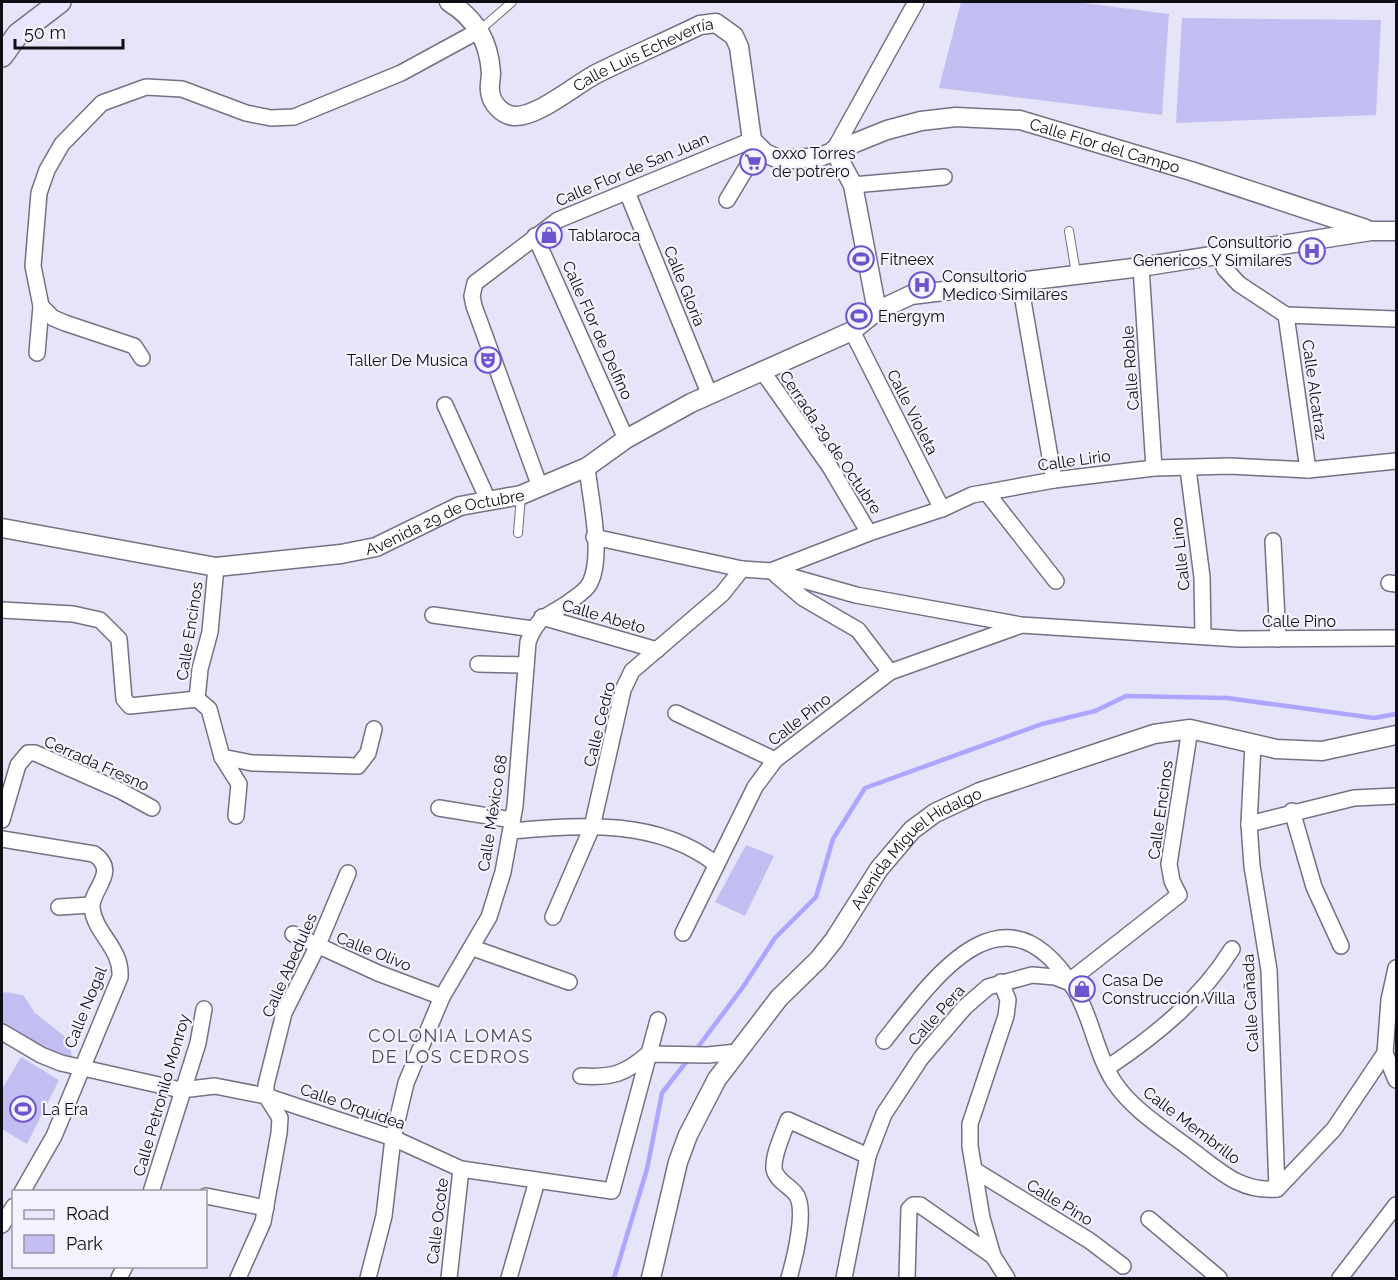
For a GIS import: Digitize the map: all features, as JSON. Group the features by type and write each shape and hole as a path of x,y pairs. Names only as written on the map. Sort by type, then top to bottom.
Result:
{"main road":[{"path":"2,56 18,34 60,2"}],"street":[{"name":"Calle Luis Echeverría","path":"448,2 463,11 480,30 488,48 490,93 498,108 513,116 522,115 549,102 594,75 700,25 708,23 722,25 734,36 739,47 755,144"},
{"path":"727,200 755,144 772,156 791,160 820,157 834,150 916,2"},
{"path":"38,353 41,306 33,266 39,193 47,170 62,144 102,103 146,87 182,89 246,113 271,118 294,117 401,73 480,30"},
{"name":"Calle Flor del Campo","path":"834,150 921,121 956,117 1020,120 1191,171 1371,231"},
{"name":"Calle Flor de San Juan","path":"540,487 471,296 479,278 558,220 627,192 657,177 755,144"},
{"path":"834,150 853,185 877,311"},
{"path":"853,185 944,177"},
{"name":"Calle Gloria","path":"627,192 709,393"},
{"path":"1371,231 1396,231"},
{"name":"Avenida 29 de Octubre","path":"2,528 216,567 341,554 376,547 460,506 521,495 587,467 626,439 709,393 763,372 852,331 877,311 911,295 1141,267 1371,231"},
{"name":"Calle Flor de Delfino","path":"535,236 626,439"},
{"path":"1218,254 1225,269 1239,284 1286,315 1396,319"},
{"name":"Calle Roble","path":"1141,267 1154,468"},
{"path":"1020,283 1054,480"},
{"path":"41,306 53,318 134,346 142,357"},
{"name":"Calle Alcatraz","path":"1286,315 1308,470"},
{"name":"Calle Violeta","path":"852,331 942,509"},
{"name":"Cerrada 29 de Octubre","path":"763,372 830,467 869,533"},
{"path":"445,405 488,500"},
{"name":"Calle Lirio","path":"771,571 869,533 942,509 972,495 1054,480 1154,468 1188,469 1230,466 1308,470 1396,461"},
{"path":"537,623 568,603 589,584 595,558 587,467"},
{"name":"Calle Lino","path":"1188,469 1202,577 1203,636"},
{"path":"987,493 1056,580"},
{"name":"Calle Pino","path":"594,537 742,569 771,571 856,595 1021,625 1278,639 1396,638"},
{"path":"1273,542 1278,639"},
{"name":"Calle Encinos","path":"197,699 200,669 210,632 216,567"},
{"name":"Calle Cedro","path":"553,917 592,827 623,690 632,671 722,594 742,569"},
{"path":"771,571 803,598 858,630 890,672"},
{"path":"2,610 73,614 100,620 119,639 124,699 130,706 197,699 209,710 222,757 239,784 236,816"},
{"name":"Calle Abeto","path":"433,615 537,623 657,650"},
{"name":"Calle México 68","path":"368,1278 384,1216 393,1138 406,1083 442,997 473,948 489,917 503,872 511,826 528,642 537,623"},
{"name":"Calle Pino","path":"683,933 755,787 775,760 890,672 1021,625"},
{"path":"478,664 526,665"},
{"path":"676,713 775,760"},
{"path":"222,757 262,764 358,766 368,753 374,729"},
{"name":"Calle Encinos","path":"1068,981 1179,895 1172,881 1169,864 1190,729"},
{"name":"Avenida Miguel Hidalgo","path":"651,1278 678,1162 688,1135 717,1079 779,998 824,954 879,869 912,830 935,813 972,795 1154,734 1190,729 1276,749 1322,751 1396,735"},
{"name":"Calle Cañada","path":"1253,744 1249,824 1252,866 1269,970 1277,1189"},
{"name":"Cerrada Fresno","path":"2,820 18,765 28,753 35,753 121,791 152,808"},
{"path":"1249,824 1292,811 1354,798 1396,796"},
{"path":"438,808 511,826 592,827 644,831 697,849 717,864"},
{"path":"1292,811 1314,887 1341,946"},
{"path":"2,839 94,854 101,859 105,868 102,885 91,905 59,907"},
{"name":"Calle Abedules","path":"266,1096 266,1085 284,1013 317,947 348,873"},
{"name":"Calle Nogal","path":"23,1190 54,1136 120,976 121,963 94,915 91,905"},
{"name":"Calle Olivo","path":"293,934 317,947 442,997"},
{"name":"Calle Membrillo","path":"884,1041 909,1009 964,951 979,943 1006,936 1021,940 1046,955 1068,981 1081,1002 1107,1068 1125,1096 1205,1160 1246,1187 1262,1190 1277,1189"},
{"path":"473,948 569,982"},
{"path":"1107,1068 1183,1010 1220,968 1232,949"},
{"path":"1396,968 1389,1000 1385,1053 1396,1080"},
{"name":"Calle Pera","path":"844,1278 868,1156 884,1114 921,1058 965,1007 988,987 1032,975 1055,977 1068,981"},
{"path":"1001,982 1008,1000 1006,1016 970,1124 970,1146 976,1171 982,1218 993,1256 1007,1278"},
{"name":"Calle Petronilo Monroy","path":"154,1190 179,1108 181,1090 198,1043 204,1009"},
{"path":"653,1054 658,1020"},
{"name":"Calle Orquídea","path":"2,1032 41,1055 61,1063 181,1090 215,1086 266,1096 393,1138 461,1168 612,1191 653,1054"},
{"path":"581,1076 612,1075 630,1070 653,1054 708,1055 737,1052"},
{"path":"1277,1189 1334,1129 1385,1053"},
{"path":"238,1278 251,1253 266,1208 280,1118 266,1096"},
{"path":"789,1278 797,1251 800,1204 797,1194 776,1176 774,1166 788,1120 868,1156"},
{"name":"Calle Ocote","path":"449,1278 461,1168"},
{"name":"Calle Pino","path":"976,1171 1090,1241 1123,1266"},
{"path":"509,1278 537,1181"},
{"path":"207,1196 266,1208"},
{"path":"1340,1278 1396,1205"},
{"path":"907,1278 909,1209 913,1206 920,1206 993,1256"},
{"path":"2,1225 12,1209"},
{"path":"1149,1219 1219,1278"}],"lane":[{"path":"480,30 512,2"},
{"path":"1069,231 1076,276"},
{"path":"518,533 521,495"}],"green space":[{"path":"961,2 1076,2 1169,14 1162,115 939,88"},
{"path":"1182,18 1381,20 1376,115 1176,123"},
{"path":"746,845 774,856 745,916 715,902"},
{"path":"4,992 23,995 35,1013 69,1040 72,1057 47,1053 2,1027"},
{"name":"La Era","path":"21,1057 59,1080 27,1144 2,1129 2,1089"}],"waterway":[{"path":"695,1051 743,987 775,938 816,897 833,839 865,788 1042,724 1095,711 1126,696 1227,698 1374,718 1396,714"},
{"path":"614,1278 647,1169 662,1093 690,1057"}],"place":[{"name":"oxxo Torres de potrero","path":"753,162"},
{"name":"Tablaroca","path":"549,235"},
{"name":"Consultorio Genericos Y Similares","path":"1312,251"},
{"name":"Fitneex","path":"861,259"},
{"name":"Consultorio Medico Similares","path":"922,285"},
{"name":"Energym","path":"859,316"},
{"name":"Taller De Musica","path":"488,360"},
{"name":"Casa De Construccion Villa","path":"1082,989"},
{"name":"La Era","path":"23,1109"}],"district":[{"name":"COLONIA LOMAS DE LOS CEDROS","path":"451,1046"}]}
